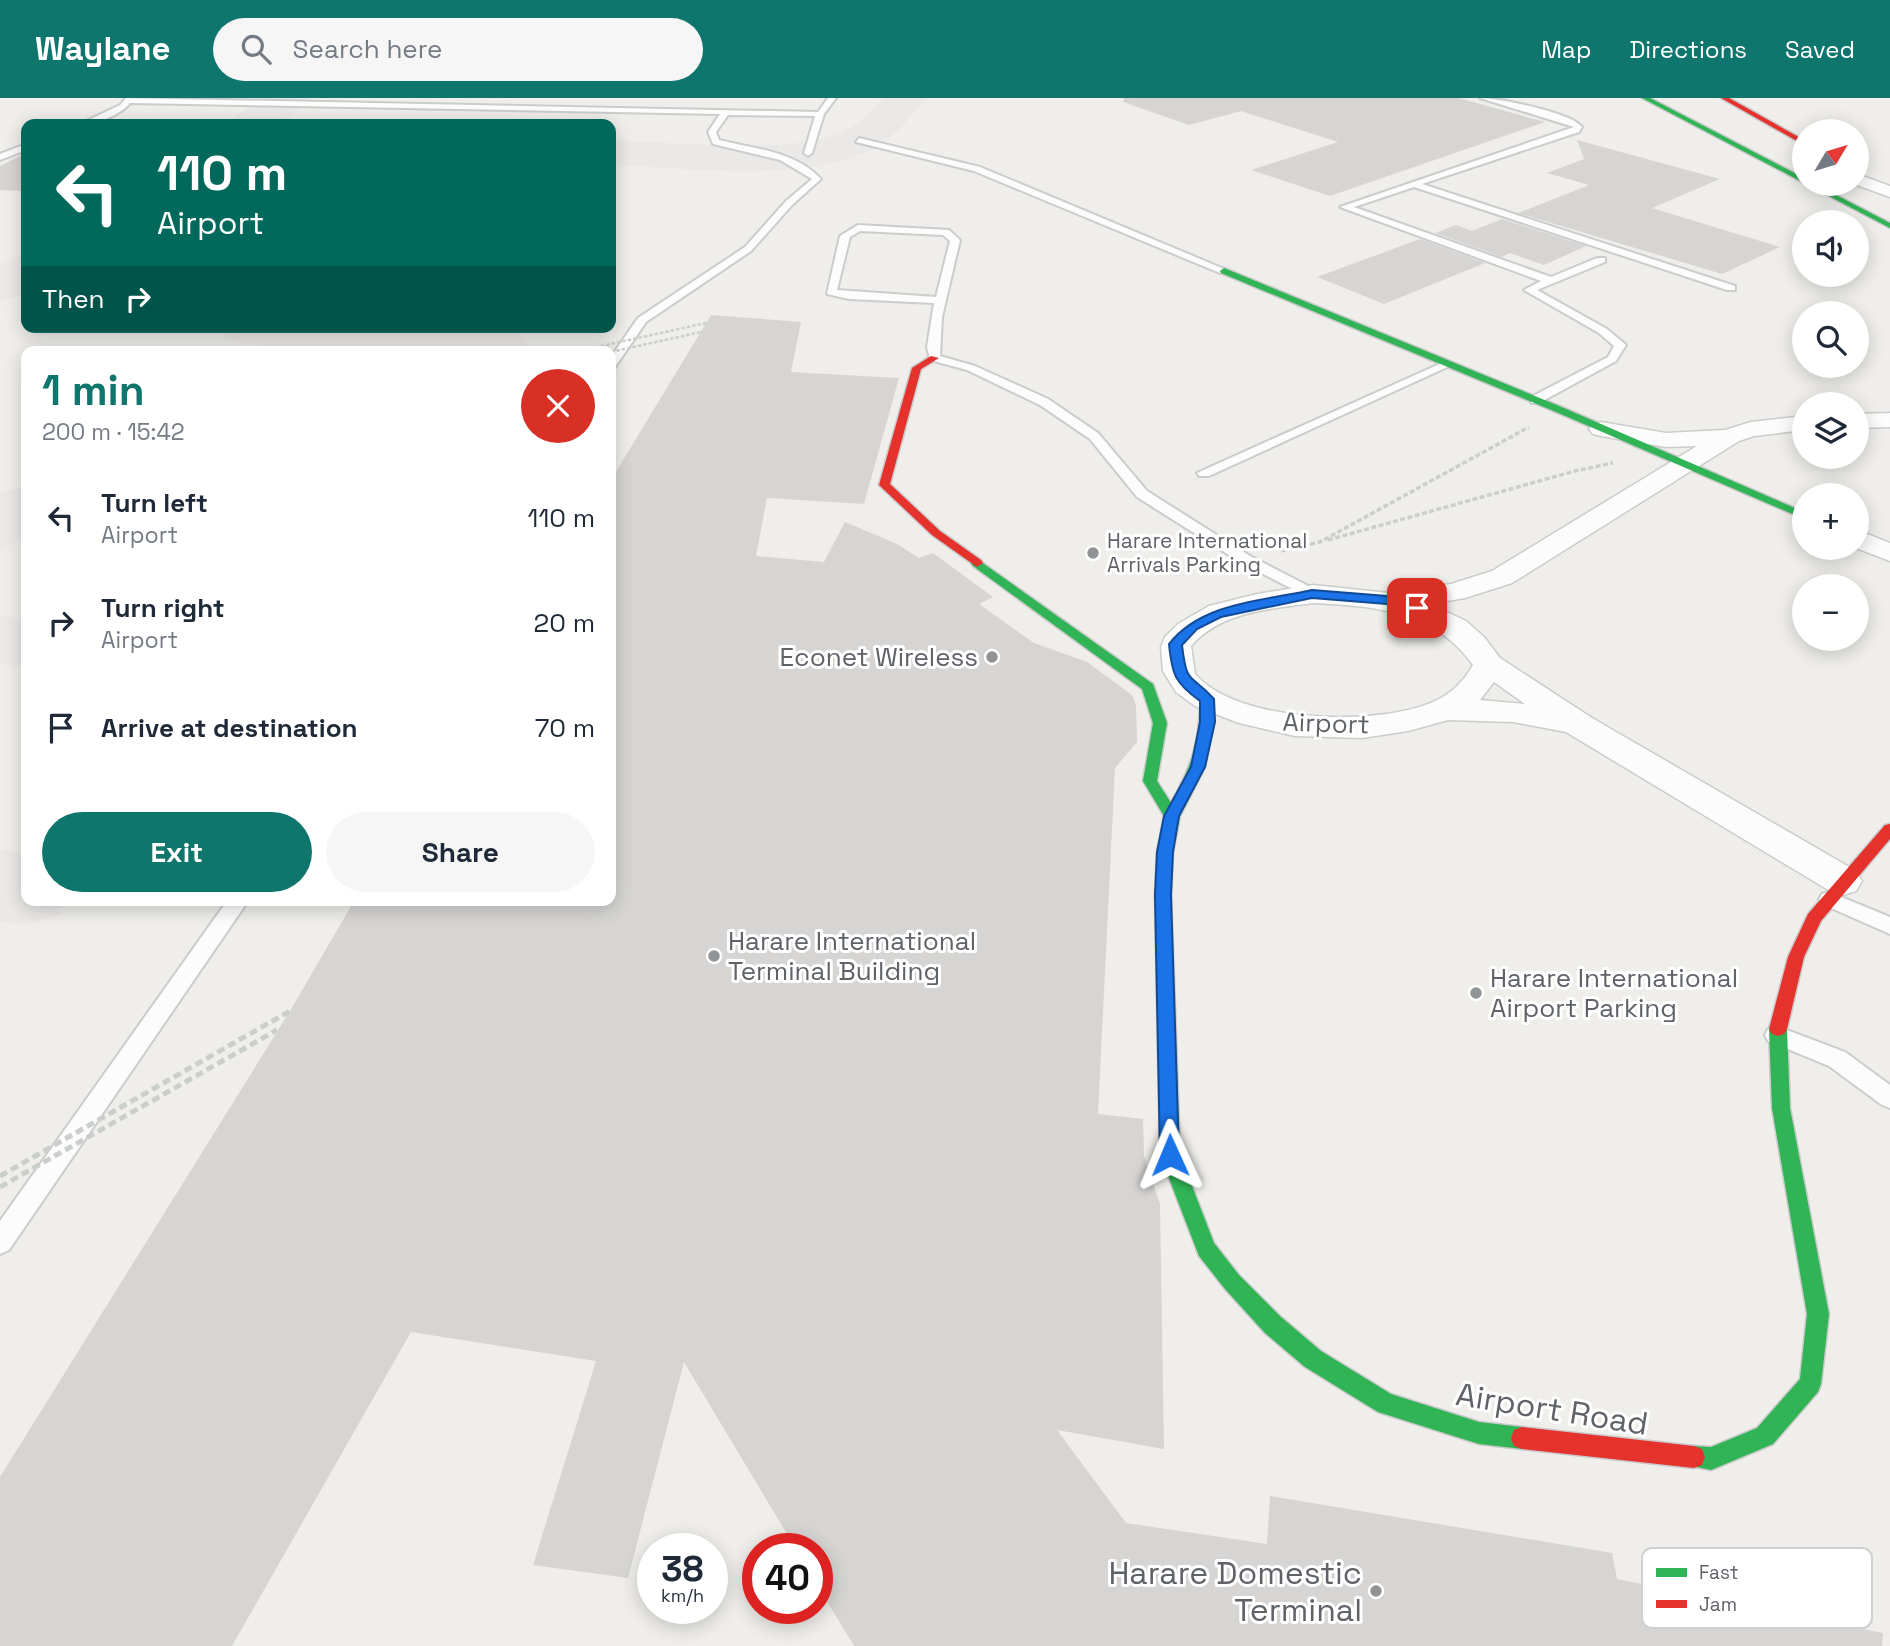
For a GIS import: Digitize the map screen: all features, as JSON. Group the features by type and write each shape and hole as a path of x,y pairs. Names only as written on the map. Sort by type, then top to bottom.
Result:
{"street":[{"path":"1645,98 1792,175"},
{"path":"1724,98 1792,136"},
{"path":"1869,184 1890,192"},
{"path":"1869,190 1890,209"},
{"path":"1833,196 1890,226"},
{"path":"1224,271 1535,400 1792,511"},
{"path":"934,358 917,368 884,485 936,533 1148,687 1157,705 1161,724 1150,781 1172,816"},
{"path":"1869,421 1890,420"},
{"path":"1387,600 1455,592 1502,577 1730,436 1751,429 1792,424"},
{"path":"1606,430 1666,440 1730,436"},
{"path":"1606,430 1634,459 1649,484"},
{"path":"1869,543 1890,552"},
{"name":"Airport","path":"1312,594 1387,600 1435,615 1475,644 1489,665 1478,683 1446,709 1368,728 1316,728 1276,723 1207,699 1188,686 1178,672 1176,644 1184,633 1217,614 1312,594"},
{"path":"1489,665 1836,890"},
{"name":"Airport Road","path":"1207,699 1208,722 1198,767 1172,816 1165,852 1163,895 1170,1155 1190,1213 1206,1250 1231,1282 1273,1325 1313,1359 1386,1404 1479,1433 1711,1459 1765,1436 1810,1384 1818,1314 1781,1108 1776,1035 1796,957 1814,918 1890,829"},
{"path":"1446,709 1513,712 1580,726"}],"lane":[{"path":"808,152 820,114 832,98"},
{"path":"1484,98 1563,119 1575,123 1578,128 1576,131 1345,207 1551,281"},
{"path":"97,119 108,115 130,99 820,114"},
{"path":"1515,106 1533,101"},
{"path":"616,359 642,320 748,249 789,204 817,179 808,170 777,156 716,142 712,132 724,114"},
{"path":"859,140 977,169 1224,271"},
{"path":"0,157 21,149"},
{"path":"1413,184 1731,288"},
{"path":"942,300 849,296 831,292 845,236 858,228 946,232 955,240 942,300 931,348 934,358 971,368 1044,402 1094,436 1142,494 1245,559 1312,594"},
{"path":"1535,400 1612,359 1620,345 1603,331 1529,290 1601,260"},
{"path":"1204,473 1448,364"},
{"path":"1836,890 1890,926"},
{"path":"0,1242 235,906"},
{"path":"1776,1035 1837,1059 1890,1098"}],"path":[{"path":"601,346 706,323"},
{"path":"616,351 701,332"},
{"path":"1320,542 1543,420 1544,409 1535,400"},
{"path":"1245,559 1320,542 1575,471 1634,459"},
{"path":"0,1176 290,1011"},
{"path":"0,1187 3,1188 277,1030"}],"building":[{"path":"1124,98 1459,98 1545,122 1330,196 1251,170 1338,142 1241,111 1189,125 1123,102"},
{"path":"1577,140 1720,179 1652,208 1780,247 1722,274 1518,213 1589,185 1547,173 1584,159"},
{"path":"21,156 21,191 0,190 0,166"},
{"path":"1502,219 1586,246 1544,265 1510,253 1502,257 1435,233 1456,225 1472,231"},
{"path":"1420,239 1485,263 1384,304 1317,277"},
{"path":"711,315 801,322 791,372 899,378 864,504 767,498 756,556 824,562 845,522 897,544 919,558 933,553 993,597 979,604 1034,643 1087,662 1132,695 1136,705 1137,742 1115,768 1098,1114 1143,1119 1144,1156 1160,1204 1164,1449 1057,1430 1126,1523 1267,1544 1270,1496 1612,1553 1617,1579 1642,1584 1642,1628 1858,1628 1883,1633 1882,1646 854,1646 833,1611 833,1533 786,1533 684,1362 640,1533 637,1533 628,1578 533,1565 596,1361 411,1332 232,1646 0,1646 0,1477 290,1011 351,906 616,906 616,472"}],"taxiway":[{"path":"258,119 291,98"},
{"path":"616,152 737,157 804,154 833,149 864,137 906,98"},
{"path":"0,286 21,272"},
{"path":"320,333 501,345"},
{"path":"0,527 21,510"},
{"path":"0,640 21,642"},
{"path":"0,886 21,888"}],"traffic: fast":[{"path":"1645,98 1792,175"},
{"path":"1833,196 1890,226"},
{"path":"1224,271 1560,410 1792,511"},
{"path":"977,563 1148,687 1160,723 1150,781 1172,816"},
{"path":"1207,699 1207,722 1198,767 1172,816 1165,852 1163,895 1170,1155 1206,1249 1232,1282 1273,1325 1313,1359 1386,1404 1479,1433 1522,1438"},
{"path":"1694,1457 1711,1459 1765,1436 1810,1384 1818,1314 1781,1108 1778,1029"}],"traffic: jam":[{"path":"1724,98 1792,136"},
{"path":"934,358 917,368 884,485 936,533 977,563"},
{"path":"1778,1029 1796,957 1814,918 1890,829"},
{"path":"1522,1438 1694,1457"}],"place":[{"name":"Harare International Arrivals Parking","path":"1093,553"},
{"name":"Econet Wireless","path":"992,657"},
{"name":"Harare International Terminal Building","path":"714,956"},
{"name":"Harare International Airport Parking","path":"1476,993"},
{"name":"Harare Domestic Terminal","path":"1376,1591"}],"route":[{"path":"1170,1155 1163,895 1165,852 1172,816 1198,767 1208,722 1207,699 1188,686 1178,672 1175,660 1176,644 1193,626 1217,614 1312,594 1387,600 1417,608"}]}
